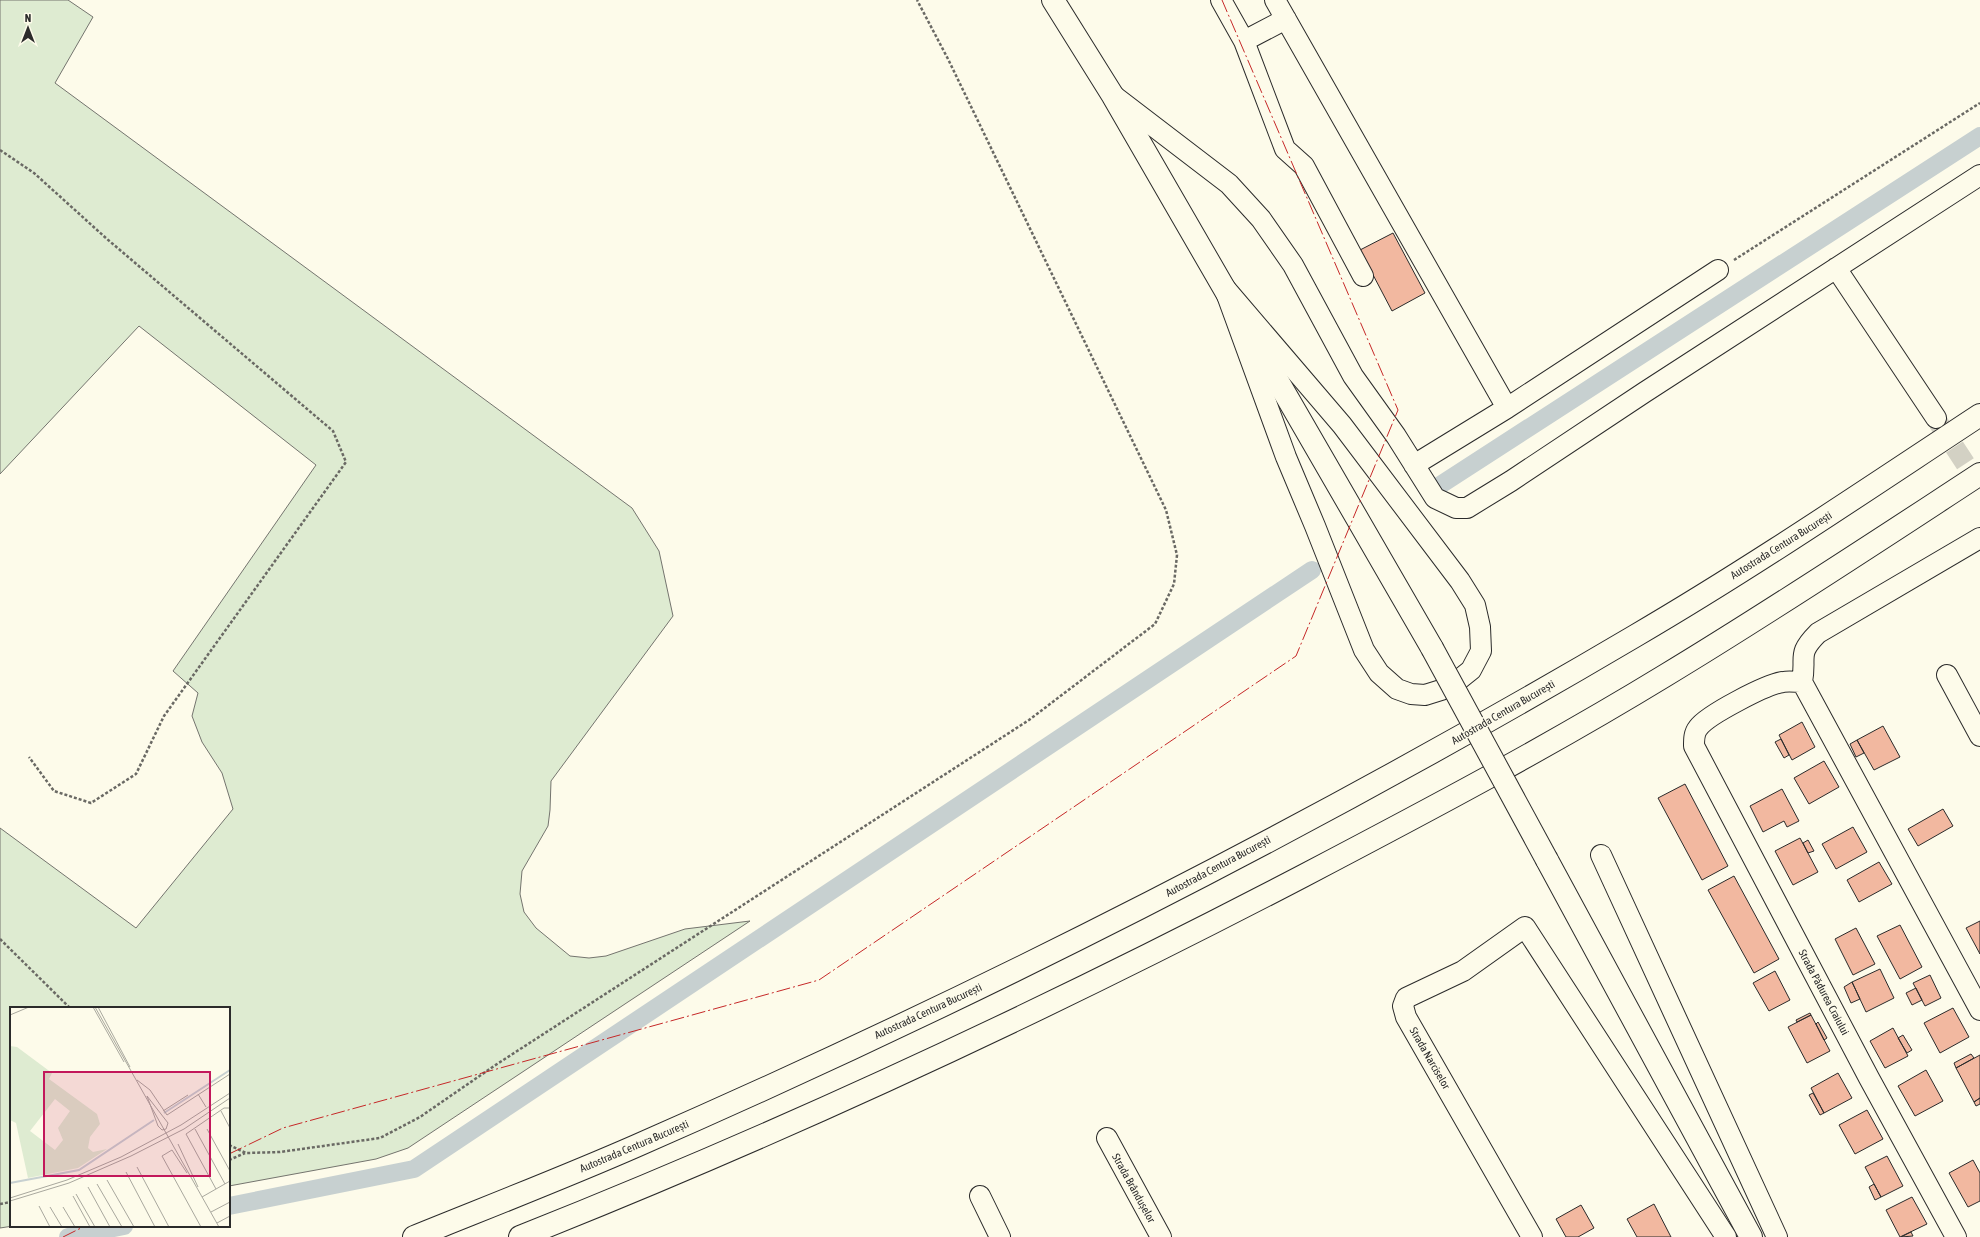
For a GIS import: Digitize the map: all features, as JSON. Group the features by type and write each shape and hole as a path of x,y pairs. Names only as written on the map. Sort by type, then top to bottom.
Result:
{"main road":[{"path":"1053,0 1113,96 1432,648 1751,1237"},
{"name":"Autostrada Centura București","path":"414,1237 634,1146 774,1084 933,1010 1148,903 1440,749 1632,639 1811,527 1980,415"},
{"path":"520,1237 773,1130 939,1055 1162,948 1464,792 1664,677 1837,568 1980,474"}],"street":[{"path":"1221,0 1244,41 1285,149 1304,166 1363,276"},
{"path":"1275,0 1507,408"},
{"path":"1244,41 1286,20"},
{"path":"1113,96 1229,184 1261,219 1293,265 1353,376 1396,436 1435,498 1456,508 1467,508 1980,175"},
{"path":"1836,268 1936,418"},
{"path":"1414,465 1507,408 1718,270"},
{"path":"1224,287 1342,425 1460,581 1475,605 1480,627 1481,651 1471,670 1456,682 1441,690 1425,695 1411,694 1397,689 1379,673 1364,650 1286,457 1224,287"},
{"path":"1980,538 1818,633 1807,644 1803,655 1804,673 1802,682 1980,1010"},
{"path":"1947,675 1980,736"},
{"name":"Strada Pădurea Craiului","path":"1802,682 1783,682 1762,689 1706,718 1697,728 1694,735 1694,746 1869,1078 1956,1237"},
{"path":"1601,855 1777,1237"},
{"name":"Strada Narciselor","path":"1532,1237 1406,1017 1403,1006 1406,998 1463,971 1525,927 1726,1237"},
{"name":"Strada Brândușelor","path":"1107,1138 1161,1237"},
{"path":"980,1196 1000,1237"}],"path":[{"path":"230,1160 246,1153 280,1152 380,1138 420,1117 494,1066 1029,720 1155,624 1174,584 1177,555 1166,510 948,59 917,0"},
{"path":"1718,270 1980,103"},
{"path":"0,150 34,173 106,239 333,431 346,462 164,716 136,774 92,803 54,791 29,758"},
{"path":"0,939 69,1007"},
{"path":"230,1145 246,1153"},
{"path":"0,1204 10,1202"}],"green space":[{"path":"0,0 68,0 93,17 55,83 632,508 659,551 673,616 551,781 548,826 522,871 520,894 524,912 536,928 570,956 589,958 606,956 685,929 750,921 408,1148 376,1159 230,1186 230,1007 10,1007 10,1226 0,1228 0,828 136,928 233,809 222,773 202,742 192,716 198,693 173,671 316,465 139,326 0,474"}],"building":[{"path":"1393,233 1425,293 1392,311 1360,250"},
{"path":"1802,722 1815,747 1792,760 1779,735"},
{"path":"1883,726 1900,757 1874,770 1857,740"},
{"path":"1781,739 1789,755 1784,758 1775,742"},
{"path":"1857,740 1864,753 1856,757 1850,744"},
{"path":"1824,761 1839,787 1809,804 1794,778"},
{"path":"1685,784 1728,866 1702,880 1658,798"},
{"path":"1782,789 1799,821 1787,827 1784,821 1763,832 1750,806"},
{"path":"1943,809 1953,826 1918,846 1908,829"},
{"path":"1853,827 1867,852 1836,869 1822,844"},
{"path":"1800,838 1818,872 1793,885 1775,851"},
{"path":"1808,840 1814,851 1808,853 1803,843"},
{"path":"1879,862 1892,884 1859,902 1847,880"},
{"path":"1734,876 1779,959 1754,973 1708,890"},
{"path":"1980,921 1980,954 1966,928"},
{"path":"1900,925 1922,967 1900,979 1877,936"},
{"path":"1856,928 1875,964 1853,975 1835,939"},
{"path":"1880,969 1894,998 1866,1012 1852,982"},
{"path":"1775,971 1790,1000 1769,1011 1753,983"},
{"path":"1930,975 1941,998 1925,1006 1913,983"},
{"path":"1852,982 1860,999 1851,1003 1844,987"},
{"path":"1916,988 1922,1000 1912,1005 1906,993"},
{"path":"1953,1008 1969,1037 1940,1053 1924,1023"},
{"path":"1810,1013 1811,1015 1797,1022 1796,1020"},
{"path":"1811,1015 1830,1051 1807,1063 1788,1027"},
{"path":"1818,1022 1827,1038 1824,1040 1816,1024"},
{"path":"1893,1028 1908,1056 1885,1068 1870,1041"},
{"path":"1903,1035 1912,1050 1907,1053 1898,1038"},
{"path":"1971,1054 1974,1058 1956,1068 1954,1063"},
{"path":"1980,1055 1980,1098 1974,1102 1956,1068"},
{"path":"1926,1070 1943,1101 1915,1116 1898,1086"},
{"path":"1838,1073 1852,1098 1824,1113 1811,1088"},
{"path":"1813,1093 1824,1113 1820,1115 1809,1095"},
{"path":"1980,1098 1980,1104 1976,1106 1974,1102"},
{"path":"1867,1110 1883,1139 1855,1154 1839,1125"},
{"path":"1887,1156 1903,1186 1881,1197 1865,1167"},
{"path":"1973,1160 1980,1173 1980,1201 1968,1207 1949,1173"},
{"path":"1874,1184 1881,1197 1875,1200 1869,1187"},
{"path":"1912,1197 1927,1224 1900,1237 1886,1210"},
{"path":"1654,1204 1671,1237 1637,1237 1627,1219"},
{"path":"1581,1205 1594,1228 1578,1237 1566,1237 1556,1219"},
{"path":"1911,1232 1913,1236 1901,1237"}],"waterway":[{"path":"1431,491 1980,136"},
{"path":"230,1206 414,1169 1312,570"},
{"path":"68,1237 119,1227"}],"tunnel":[{"path":"1938,422 1980,486"}],"power":[{"path":"230,1154 283,1128 819,980 1296,656 1398,410 1222,0"},
{"path":"63,1237 83,1227"}]}
